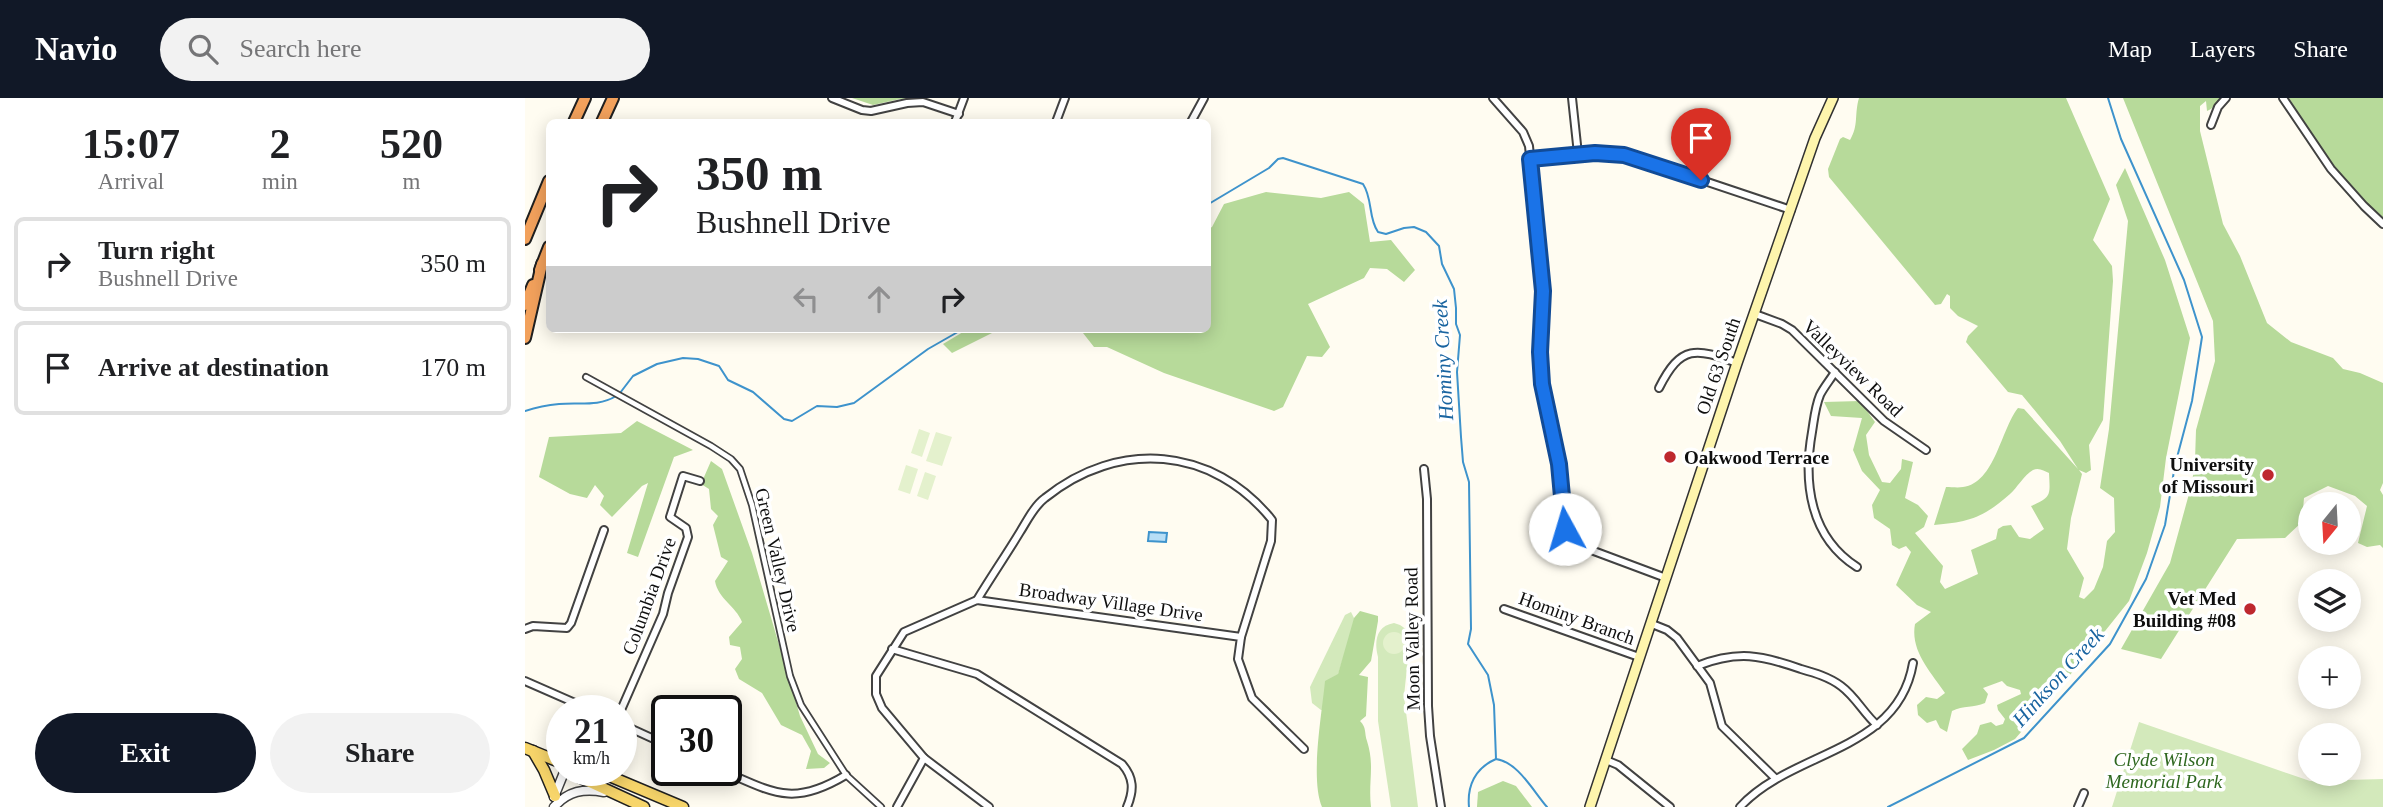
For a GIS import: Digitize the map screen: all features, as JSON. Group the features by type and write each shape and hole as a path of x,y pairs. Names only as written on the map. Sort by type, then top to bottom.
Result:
{"highway":[{"path":"575,119 585,98"},
{"path":"603,119 613,98"},
{"path":"525,239 546,188"},
{"path":"525,305 546,254"},
{"path":"525,338 542,264"}],"main road":[{"name":"Old 63 South","path":"1590,807 1737,363 1815,138 1833,98"},
{"path":"529,750 546,757"},
{"path":"529,750 544,769 555,796"},
{"path":"598,786 644,807"},
{"path":"633,786 683,807"}],"street":[{"path":"832,98 862,110 871,111 923,102 959,114"},
{"path":"956,119 964,98"},
{"path":"1057,119 1065,98"},
{"path":"1193,119 1204,98"},
{"path":"1493,98 1525,135 1530,159 1543,291 1540,352 1542,384 1559,464 1565,529 1572,541 1583,547 1666,578"},
{"path":"1572,98 1578,154"},
{"path":"2211,125 2218,107 2226,98"},
{"path":"2283,98 2331,169 2383,224"},
{"path":"1530,159 1610,153 1637,158 1791,209"},
{"name":"Valleyview Road","path":"1755,314 1792,330 1884,421 1926,450"},
{"path":"1659,388 1675,364 1692,352 1704,352 1737,363"},
{"path":"1835,372 1817,402 1808,457 1808,482 1814,509 1823,531 1842,556 1857,567"},
{"name":"Green Valley Drive","path":"586,377 711,446 731,459 740,470 752,505 795,691 824,743 846,775 881,807"},
{"name":"Broadway Village Drive","path":"1241,637 977,600 1043,499 1098,466 1152,457 1168,458 1221,475 1235,484 1272,520 1271,541 1241,637 1238,659 1252,698 1304,749"},
{"name":"Moon Valley Road","path":"1424,469 1427,499 1428,706 1441,807"},
{"name":"Columbia Drive","path":"628,695 661,620 688,537 686,528 670,517 683,476 700,481"},
{"path":"525,629 533,626 567,628 571,623 604,530"},
{"path":"977,600 904,632 876,676 876,694 882,708 924,758 989,807"},
{"name":"Hominy Branch","path":"1504,609 1639,657"},
{"path":"1651,624 1672,633 1710,683 1722,726 1775,778"},
{"path":"892,649 977,674 1122,764 1129,771 1133,786 1128,807"},
{"path":"1697,666 1732,656 1773,659 1834,681 1852,696 1878,725"},
{"path":"1740,807 1757,790 1775,778 1849,744 1878,725 1895,705 1910,680 1913,663"},
{"path":"525,681 557,695"},
{"path":"897,807 924,758"},
{"path":"1606,760 1618,765 1670,807"},
{"path":"742,779 773,793 789,796 815,792 846,775"},
{"path":"552,807 559,786"},
{"path":"552,807 563,796 575,792 589,789 613,793"},
{"path":"2078,807 2084,793"}],"green space":[{"path":"852,98 931,98 900,99 873,105"},
{"path":"1859,98 2066,98 2110,199 2093,240 2112,266 2113,281 2103,420 2089,445 2091,470 2086,473 2079,470 2082,474 2071,518 2067,549 2084,578 2079,597 2084,599 2094,589 2103,567 2107,541 2115,532 2114,498 2100,488 2109,429 2128,221 2116,185 2125,168 2165,260 2190,338 2166,458 2160,507 2129,601 2015,739 1968,760 1962,749 1977,734 1980,725 1991,722 1996,726 2003,724 2005,719 1997,705 2021,694 2020,690 2007,686 2002,681 1983,688 1988,694 1985,703 1952,711 1947,732 1940,728 1936,720 1927,723 1918,715 1917,705 1926,697 1937,699 1945,693 1923,661 1914,634 1915,624 1931,612 1917,605 1896,585 1911,552 1906,546 1899,549 1892,545 1890,529 1874,518 1872,505 1880,490 1862,471 1853,450 1862,418 1831,416 1824,402 1860,401 1875,422 1866,435 1869,455 1882,482 1890,483 1901,469 1902,459 1913,462 1905,498 1918,505 1928,516 1924,527 1915,533 1943,566 1940,582 1945,589 1978,574 1971,550 1996,539 1998,529 2011,525 2019,537 2030,539 2044,529 2031,506 2048,494 2049,473 2037,469 2030,472 2010,494 1983,514 1966,520 1934,525 1946,487 1963,487 1983,476 2018,408 2024,409 2078,469 2060,441 2022,395 2008,392 1966,342 1978,326 1958,316 1950,308 1950,296 1947,294 1941,304 1935,305 1829,177 1828,169 1840,139 1843,137 1850,140 1853,135"},
{"path":"2123,98 2222,98 2207,111 2206,101 2200,106 2200,131 2223,224 2240,256 2267,323 2291,342 2333,358 2343,369 2383,383 2383,483 2380,490 2383,495 2383,548 2380,545 2367,547 2361,544 2361,531 2367,506 2361,501 2361,492 2344,492 2328,486 2316,492 2298,492 2298,526 2285,538 2237,539 2161,659 2121,649 2170,563 2192,483 2196,430 2215,361 2213,321"},
{"path":"2289,98 2383,98 2383,220 2333,168"},
{"path":"1266,192 1321,198 1349,192 1364,204 1370,242 1391,240 1415,270 1404,282 1387,269 1370,268 1364,278 1308,304 1330,347 1322,357 1307,356 1283,407 1274,411 1164,373 1107,347 1094,347 1083,333 1211,333 1211,228 1224,204"},
{"path":"961,333 992,333 952,353 943,344"},
{"path":"637,421 693,450 674,457 638,557 627,553 648,483 612,517 600,505 604,496 595,485 587,498 570,494 539,477 549,437 621,433"},
{"path":"919,429 930,433 922,457 911,453"},
{"path":"936,432 952,437 942,466 926,461"},
{"path":"711,461 722,469 752,553 800,716 818,754 830,763 824,768 806,769 811,751 802,735 781,725 762,693 739,679 735,669 742,659 740,647 730,645 729,637 742,622 736,611 723,598 715,581 728,561 721,557 713,525 718,516 711,509 709,489 701,484"},
{"path":"906,465 918,469 910,494 898,490"},
{"path":"925,472 936,476 928,500 917,496"},
{"path":"1360,611 1378,616 1371,661 1359,675 1368,677 1366,716 1360,721 1365,728 1371,758 1371,807 1322,807 1317,763 1325,681 1338,674 1354,618"},
{"path":"1351,612 1355,620 1327,710 1321,710 1312,703 1310,687 1345,615"},
{"path":"1394,623 1410,632 1413,642 1408,658 1404,696 1418,807 1391,807 1378,721 1376,646 1383,627"},
{"path":"1394,632 1402,635 1405,643 1402,651 1394,654 1386,651 1383,643 1386,635"},
{"name":"Clyde Wilson Memorial Park","path":"2139,722 2298,777 2298,786 2361,786 2361,780 2383,779 2383,807 2112,807"},
{"path":"1503,781 1516,786 1532,807 1477,807 1478,792"}],"water":[{"path":"1149,532 1167,533 1166,542 1148,541"}],"waterway":[{"name":"Hinkson Creek","path":"1888,807 2024,738 2110,644 2146,579 2165,525 2175,465 2192,401 2202,337 2184,280 2121,139 2108,98"},
{"name":"Hominy Creek","path":"1211,203 1283,158 1363,184 1378,232 1386,234 1414,227 1426,232 1439,246 1442,264 1454,289 1456,324 1460,335 1457,372 1463,462 1469,482 1471,629 1468,644 1488,675 1494,705 1496,759"},
{"name":"Hominy Creek","path":"620,393 633,376 657,364 683,358 698,359 719,366 728,380 753,392 784,419 792,421 817,406 837,407 854,403 928,349 956,333"},
{"name":"Hominy Creek","path":"525,411 555,404 596,403 616,396"},
{"name":"Hinkson Creek","path":"1469,807 1469,792 1474,778 1483,767 1496,759 1518,771 1547,807"}],"place":[{"name":"Oakwood Terrace","path":"1670,457"},
{"name":"University of Missouri","path":"2268,475"},
{"name":"Vet Med Building #08","path":"2250,609"}],"route":[{"path":"1565,529 1559,464 1542,384 1540,352 1543,291 1530,159 1610,153 1637,158 1701,180"}]}
